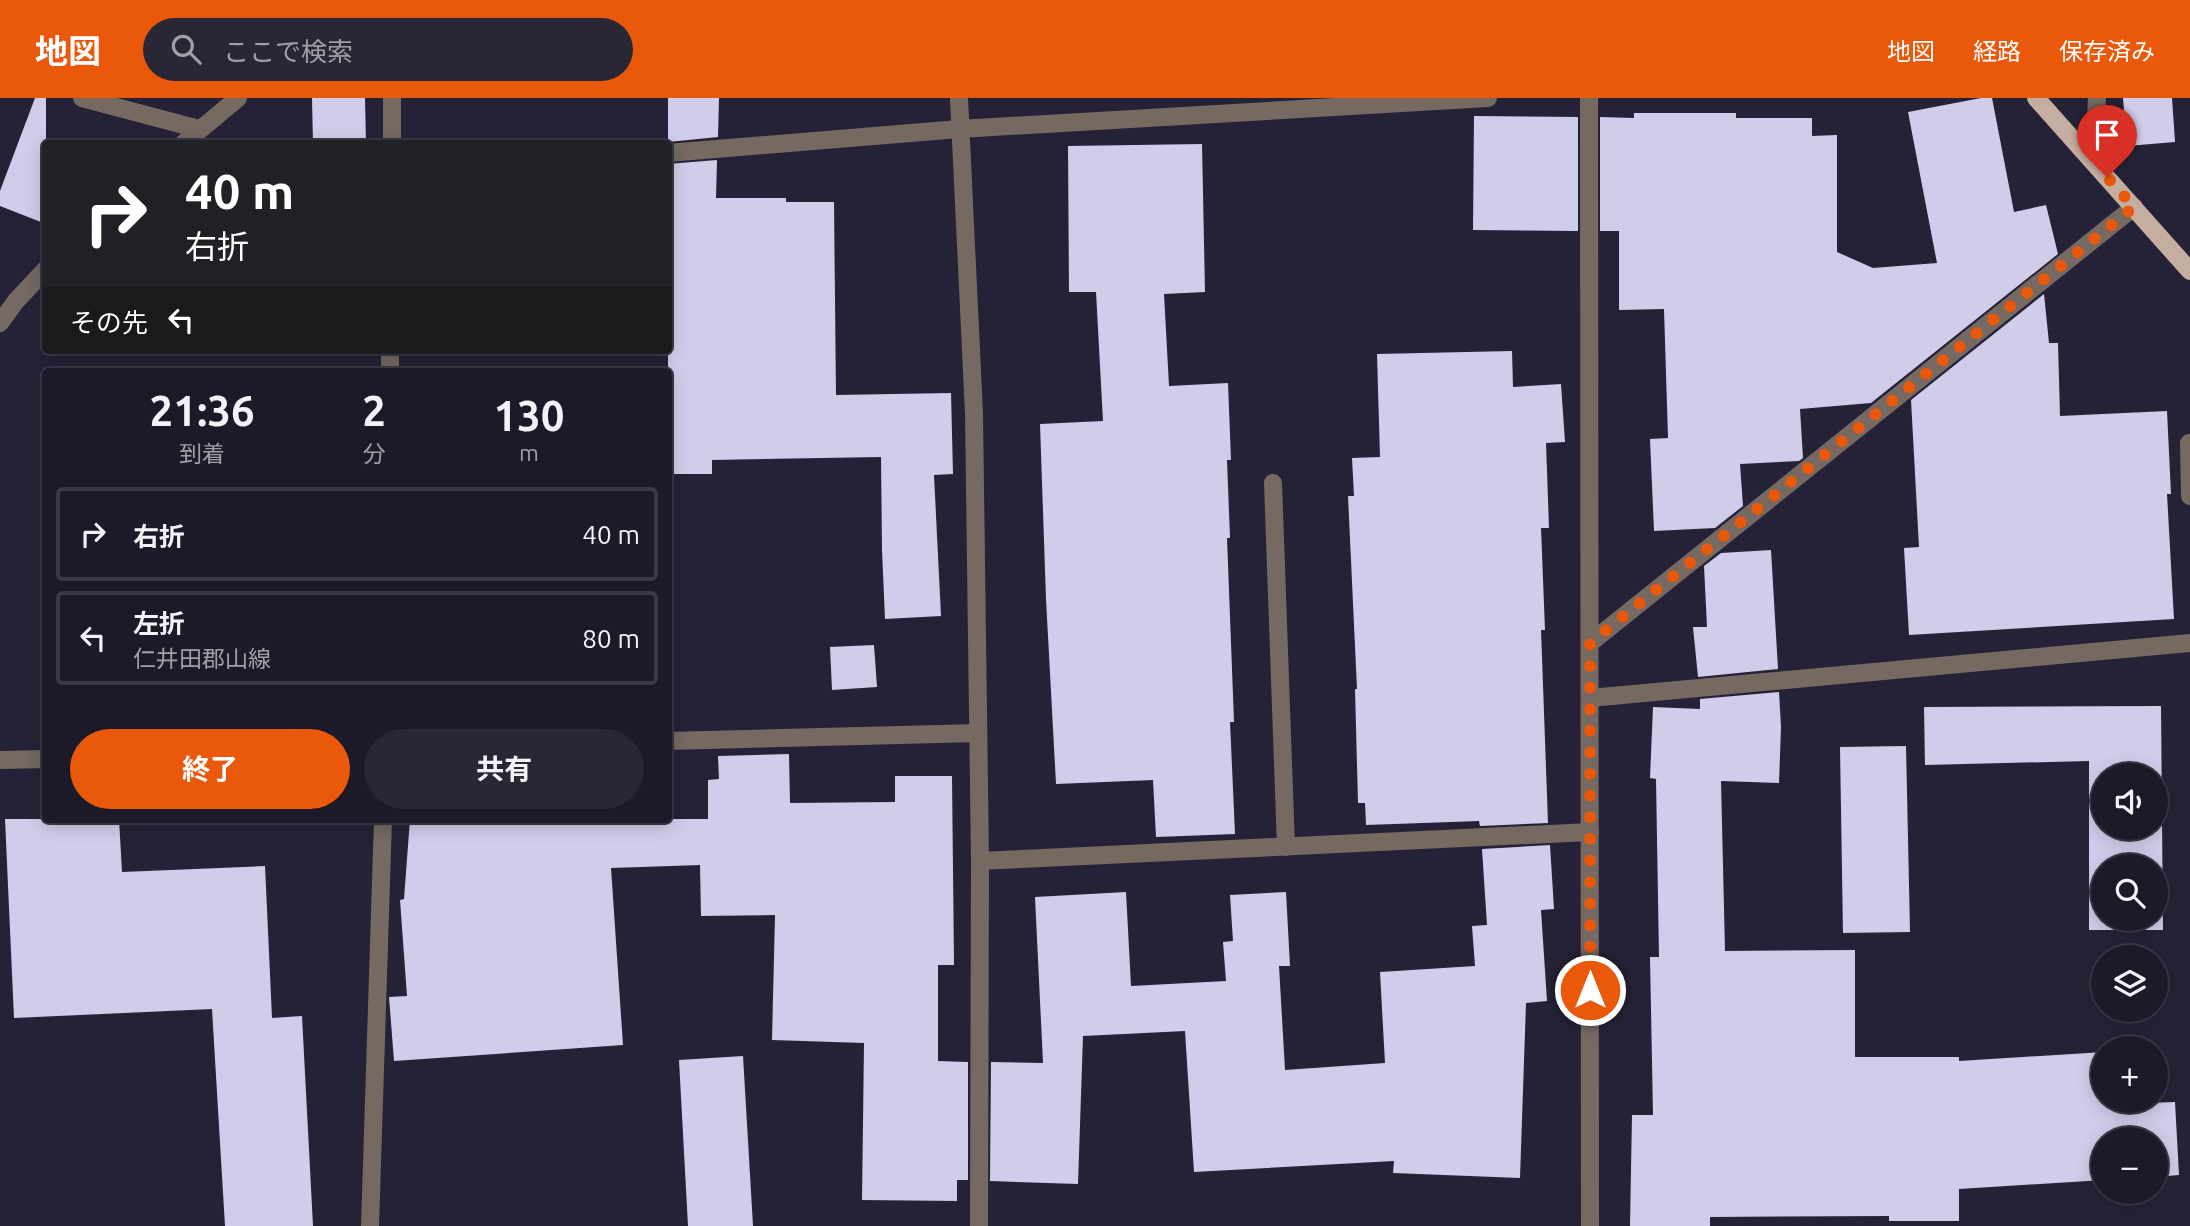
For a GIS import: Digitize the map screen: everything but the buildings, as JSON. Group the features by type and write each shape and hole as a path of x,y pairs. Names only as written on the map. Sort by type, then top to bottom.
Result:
{"main road":[{"path":"2036,98 2190,271"}],"street":[{"path":"82,98 200,129"},
{"path":"392,98 392,140"},
{"path":"959,98 974,414 980,861 979,1226"},
{"path":"672,153 959,129 1488,98"},
{"path":"1589,98 1590,1226"},
{"path":"2094,162 2097,98"},
{"path":"188,140 234,99"},
{"path":"1590,643 2134,207"},
{"path":"0,323 42,273"},
{"path":"2189,443 2190,496"},
{"path":"1273,482 1286,847"},
{"path":"1590,698 2190,643"},
{"path":"672,741 978,733"},
{"path":"0,760 42,758"},
{"path":"370,1226 383,823"},
{"path":"980,861 1590,832"}],"route":[{"path":"1590,990 1590,643 2134,207 2107,177"}]}
